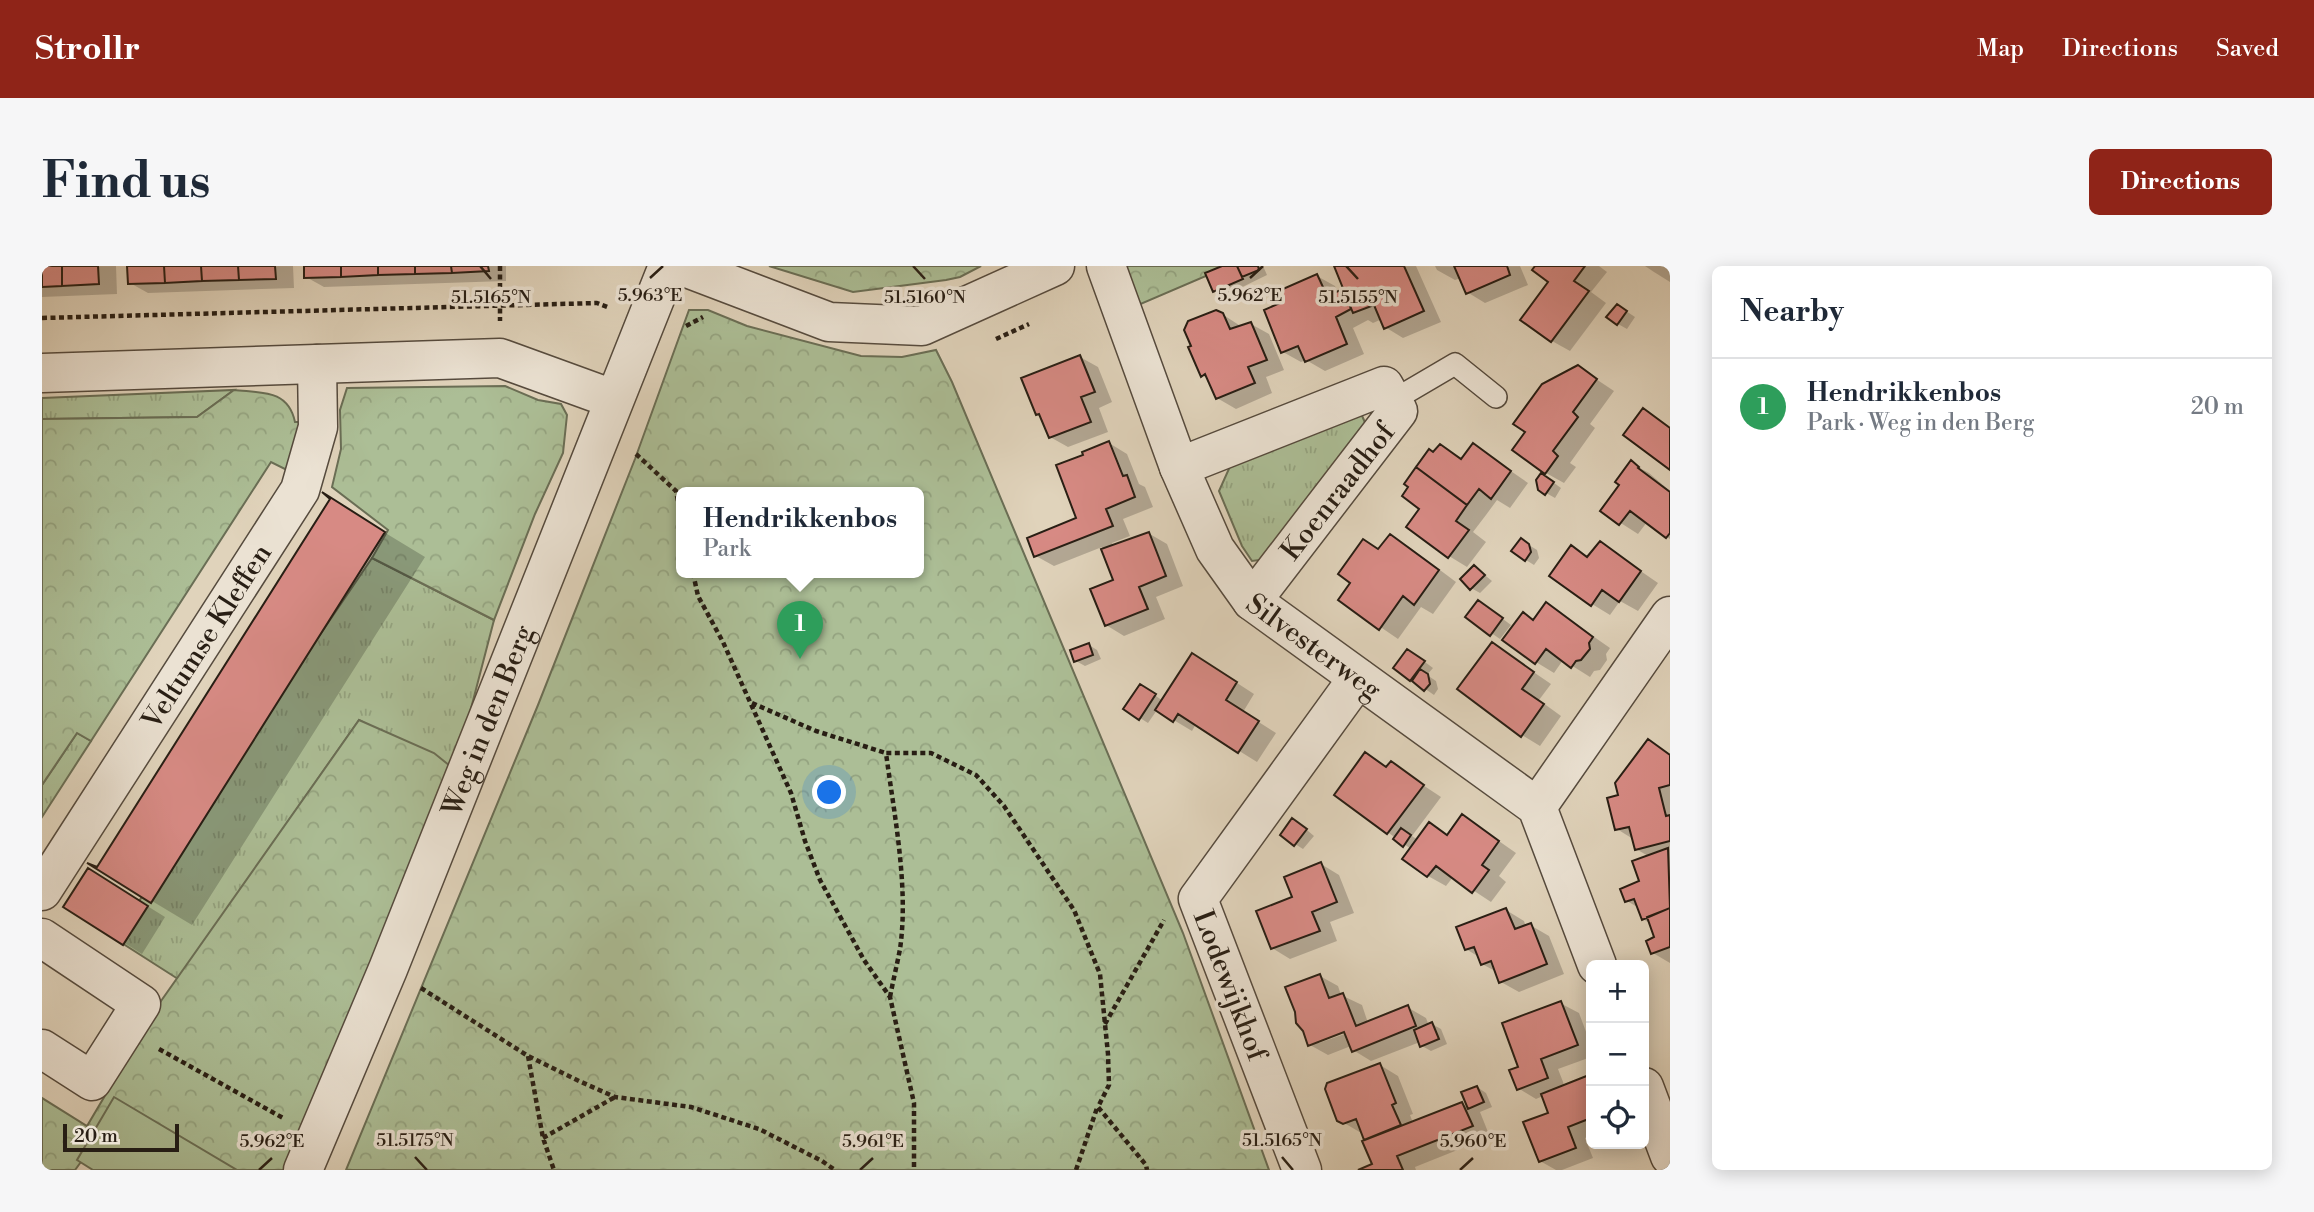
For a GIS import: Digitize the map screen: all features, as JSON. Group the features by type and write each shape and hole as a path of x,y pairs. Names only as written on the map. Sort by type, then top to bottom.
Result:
{"street":[{"name":"Weg in den Berg","path":"309,1153 388,969 668,266"},
{"path":"682,266 829,322 922,326 1055,266"},
{"name":"Silvesterweg","path":"1106,266 1178,467 1216,549 1252,601 1537,807"},
{"path":"42,373 500,358 613,399"},
{"name":"Veltumse Kleffen","path":"42,891 300,490 318,427 317,364"},
{"name":"Koenraadhof","path":"1178,467 1384,386 1398,411 1252,601"},
{"path":"1595,960 1537,807 1670,616"},
{"name":"Lodewijkhof","path":"1302,1170 1198,899 1358,678"},
{"path":"42,938 141,1004 92,1082 42,1049"},
{"path":"1649,1100 1670,1156"},
{"path":"1662,1170 1670,1167"}],"lane":[{"path":"1392,401 1455,364 1496,397"}],"path":[{"path":"500,266 500,358"},
{"path":"42,318 597,303 645,320"},
{"path":"629,447 676,491"},
{"path":"694,578 698,596 723,642 790,793 820,880 864,960 890,997 914,1103 914,1170"},
{"path":"751,702 816,731 886,753 931,753 976,775 1004,806 1074,911 1100,974 1109,1085 1098,1107 1076,1170"},
{"path":"886,753 900,858 901,914 900,947 890,997"},
{"path":"1105,1024 1168,913"},
{"path":"388,969 528,1056 615,1097 691,1107 760,1129 835,1170"},
{"path":"125,1030 309,1153"},
{"path":"528,1056 543,1138 554,1170"},
{"path":"543,1138 615,1097"},
{"path":"1098,1107 1146,1165 1147,1170"}],"green space":[{"path":"769,266 981,266 960,277 946,280 853,292"},
{"path":"1120,266 1229,266 1136,306"},
{"path":"689,310 708,310 747,326 861,356 902,357 936,350 952,382 1183,933 1269,1170 346,1170 538,705 635,459"},
{"path":"505,386 538,400 561,404 567,415 563,453 535,514 494,620 372,558 388,530 332,487 341,449 340,410 347,388"},
{"path":"234,390 197,417 42,419 42,398"},
{"path":"234,390 280,398 291,411 295,422 303,422 291,472 271,462 91,741 77,733 42,785 42,419 197,417"},
{"path":"1359,409 1367,427 1273,558 1252,561 1242,546 1219,491 1232,462"},
{"path":"372,558 494,620 455,770 359,720 178,979 114,938"},
{"path":"359,720 434,753 455,770 294,1170 155,1170 87,1126 161,1001"},
{"path":"77,733 91,741 42,817 42,785"},
{"path":"114,1097 237,1170 93,1170 77,1160"},
{"path":"42,1098 87,1126 86,1155 75,1170 42,1170"}],"building":[{"path":"42,266 62,266 62,286 42,287"},
{"path":"62,266 98,266 99,284 62,286"},
{"path":"127,266 164,266 165,283 128,284"},
{"path":"164,266 201,266 202,281 165,283"},
{"path":"201,266 238,266 239,280 202,281"},
{"path":"238,266 275,266 276,279 239,280"},
{"path":"304,266 341,266 341,277 304,278"},
{"path":"341,266 378,266 378,275 341,277"},
{"path":"378,266 415,266 415,274 378,275"},
{"path":"415,266 451,266 452,273 415,274"},
{"path":"451,266 488,266 489,271 452,273"},
{"path":"1222,266 1237,266 1243,279 1213,292 1205,273"},
{"path":"1237,266 1258,266 1259,270 1242,277"},
{"path":"1334,266 1404,266 1424,311 1384,329 1374,305 1353,313"},
{"path":"1454,266 1507,266 1510,275 1466,294"},
{"path":"1535,266 1585,266 1574,281 1589,291 1551,342 1520,320 1548,282 1532,270"},
{"path":"1317,274 1327,296 1343,289 1351,309 1336,317 1347,344 1305,362 1298,346 1281,353 1264,310 1280,303 1276,292"},
{"path":"1617,304 1627,311 1617,325 1606,317"},
{"path":"1216,310 1223,313 1230,329 1251,322 1267,360 1248,367 1255,383 1216,399 1205,374 1201,377 1184,330 1188,321"},
{"path":"1080,355 1095,392 1081,397 1091,422 1049,438 1021,378"},
{"path":"1578,365 1597,379 1573,412 1578,417 1553,451 1558,456 1545,474 1512,450 1525,432 1513,424 1542,384"},
{"path":"1643,408 1670,428 1670,470 1623,435"},
{"path":"1109,441 1135,497 1106,509 1113,526 1034,557 1027,538 1076,518 1056,465"},
{"path":"1473,443 1511,471 1491,499 1479,489 1467,505 1416,467 1429,449 1433,452 1440,444 1461,459"},
{"path":"1631,460 1670,492 1670,533 1666,538 1630,511 1619,525 1600,511 1619,485 1615,482"},
{"path":"1416,467 1467,505 1456,521 1469,530 1448,558 1406,527 1419,509 1402,496 1408,487 1404,484"},
{"path":"1541,473 1554,482 1545,495 1538,490 1536,480"},
{"path":"322,492 385,532 151,903 87,863 97,867 330,499"},
{"path":"1149,532 1166,576 1139,587 1148,609 1105,626 1090,589 1113,580 1101,549"},
{"path":"1390,534 1439,570 1414,605 1403,596 1379,630 1338,600 1350,583 1338,574 1363,539 1378,549"},
{"path":"1521,538 1529,544 1531,552 1525,561 1511,551"},
{"path":"1600,541 1641,571 1619,602 1602,590 1591,606 1549,576 1571,545 1587,557"},
{"path":"1474,565 1485,575 1470,590 1460,579"},
{"path":"1478,600 1503,618 1490,636 1465,617"},
{"path":"1546,602 1593,637 1589,643 1590,649 1571,668 1546,649 1535,664 1502,640 1523,612 1533,620"},
{"path":"1492,642 1534,672 1522,689 1544,704 1521,737 1457,689"},
{"path":"1089,643 1093,655 1074,662 1070,650"},
{"path":"1407,649 1425,661 1410,681 1393,668"},
{"path":"1192,653 1237,682 1226,700 1259,721 1238,753 1178,714 1173,722 1155,710"},
{"path":"1420,669 1428,674 1430,684 1424,691 1412,681"},
{"path":"1140,684 1156,694 1139,720 1123,709"},
{"path":"1648,739 1670,755 1670,785 1659,788 1666,816 1670,815 1670,841 1635,850 1629,827 1615,830 1607,798 1618,795 1615,783"},
{"path":"1365,752 1386,767 1391,761 1424,785 1387,834 1334,795"},
{"path":"1462,814 1499,841 1482,865 1489,870 1472,893 1436,866 1427,877 1402,859 1429,822 1447,835"},
{"path":"1292,818 1307,829 1294,846 1280,835"},
{"path":"1401,828 1411,835 1403,847 1393,839"},
{"path":"1668,848 1670,908 1642,920 1634,899 1625,902 1620,889 1639,881 1632,861"},
{"path":"1321,862 1337,902 1312,912 1320,931 1271,949 1256,911 1292,897 1284,877"},
{"path":"88,868 148,906 123,945 63,907"},
{"path":"1506,908 1515,929 1531,923 1547,964 1499,983 1491,961 1481,965 1474,947 1465,950 1456,927"},
{"path":"1670,908 1670,947 1651,954 1646,941 1654,937 1647,917"},
{"path":"1320,974 1329,998 1343,993 1356,1026 1408,1005 1416,1026 1352,1052 1344,1032 1308,1046 1303,1031 1296,1023 1295,1012 1285,987"},
{"path":"1561,1001 1578,1045 1541,1059 1548,1078 1517,1090 1509,1070 1518,1067 1502,1023"},
{"path":"1432,1022 1439,1039 1420,1047 1414,1030"},
{"path":"1380,1063 1396,1103 1392,1105 1401,1125 1364,1140 1356,1119 1343,1124 1337,1121 1325,1089 1327,1083"},
{"path":"1586,1076 1586,1120 1568,1127 1576,1148 1539,1162 1523,1122 1548,1113 1541,1094"},
{"path":"1477,1086 1484,1102 1468,1109 1461,1092"},
{"path":"1462,1102 1473,1126 1397,1156 1403,1170 1358,1170 1372,1164 1362,1141"}],"place":[{"name":"Hendrikkenbos","path":"800,659"}]}
